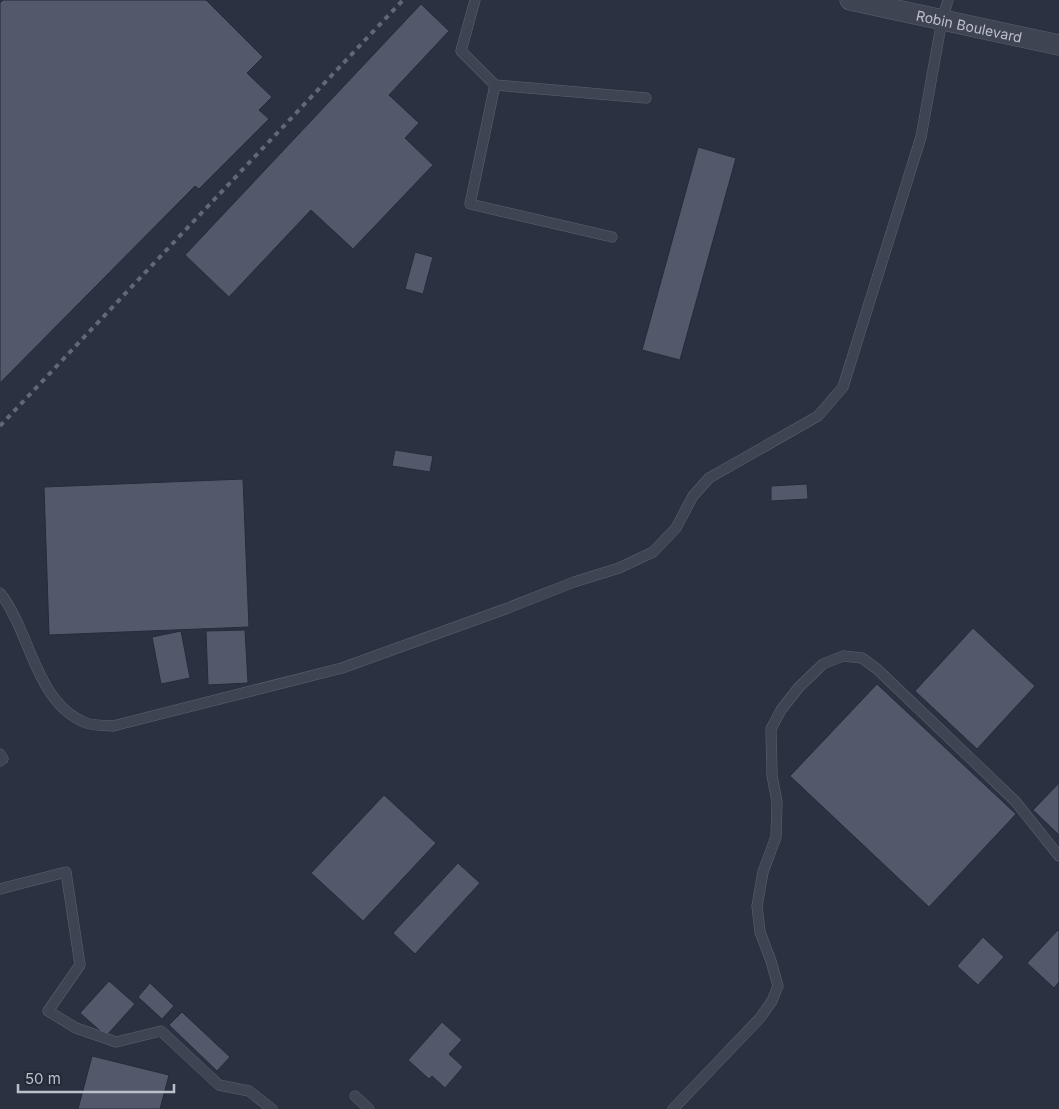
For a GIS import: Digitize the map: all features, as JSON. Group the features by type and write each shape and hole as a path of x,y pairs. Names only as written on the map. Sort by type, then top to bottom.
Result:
{"street":[{"name":"Robin Boulevard","path":"850,0 1059,45"}],"lane":[{"path":"475,0 461,52 495,85 646,98"},
{"path":"0,592 20,627 45,686 56,700 69,713 87,723 113,726 342,668 574,582 619,568 652,552 676,528 693,496 709,478 818,416 842,386 921,137 942,20 948,0"},
{"path":"495,85 470,204 612,237"},
{"path":"673,1109 760,1018 772,1001 778,986 760,932 757,906 763,872 776,838 777,802 772,775 771,729 781,710 799,687 823,664 843,656 862,658 877,669 1015,801 1059,856"},
{"path":"0,754 3,759 0,761"},
{"path":"0,890 66,872 80,966 48,1011 76,1028 116,1042 161,1031 219,1085 249,1091 272,1109"},
{"path":"355,1096 369,1109"}],"building":[{"path":"3,0 206,0 263,57 247,73 272,97 259,110 269,119 199,189 195,186 0,383 0,3"},
{"path":"421,4 449,31 389,95 419,123 405,138 433,165 353,249 311,210 229,297 185,255"},
{"path":"698,147 736,158 680,360 642,350"},
{"path":"415,252 433,257 423,294 405,289"},
{"path":"395,450 433,456 430,472 392,466"},
{"path":"243,479 249,627 49,635 44,487"},
{"path":"807,484 808,499 771,501 771,486"},
{"path":"973,628 1035,686 977,749 915,691"},
{"path":"245,630 248,683 208,685 206,631"},
{"path":"181,631 190,678 161,684 152,637"},
{"path":"877,684 1016,814 929,907 790,776"},
{"path":"1059,783 1059,835 1033,810"},
{"path":"384,795 436,843 363,921 311,873"},
{"path":"458,863 480,883 415,954 393,933"},
{"path":"1058,930 1059,982 1054,988 1027,963"},
{"path":"983,937 1004,957 978,985 957,966"},
{"path":"109,981 135,1004 106,1036 80,1013"},
{"path":"150,983 174,1006 162,1019 138,997"},
{"path":"182,1012 230,1057 217,1071 169,1025"},
{"path":"442,1022 462,1040 449,1054 463,1067 445,1088 432,1076 429,1079 408,1060"},
{"path":"92,1056 169,1075 160,1109 78,1109"}],"railway":[{"path":"0,426 403,0"}]}
